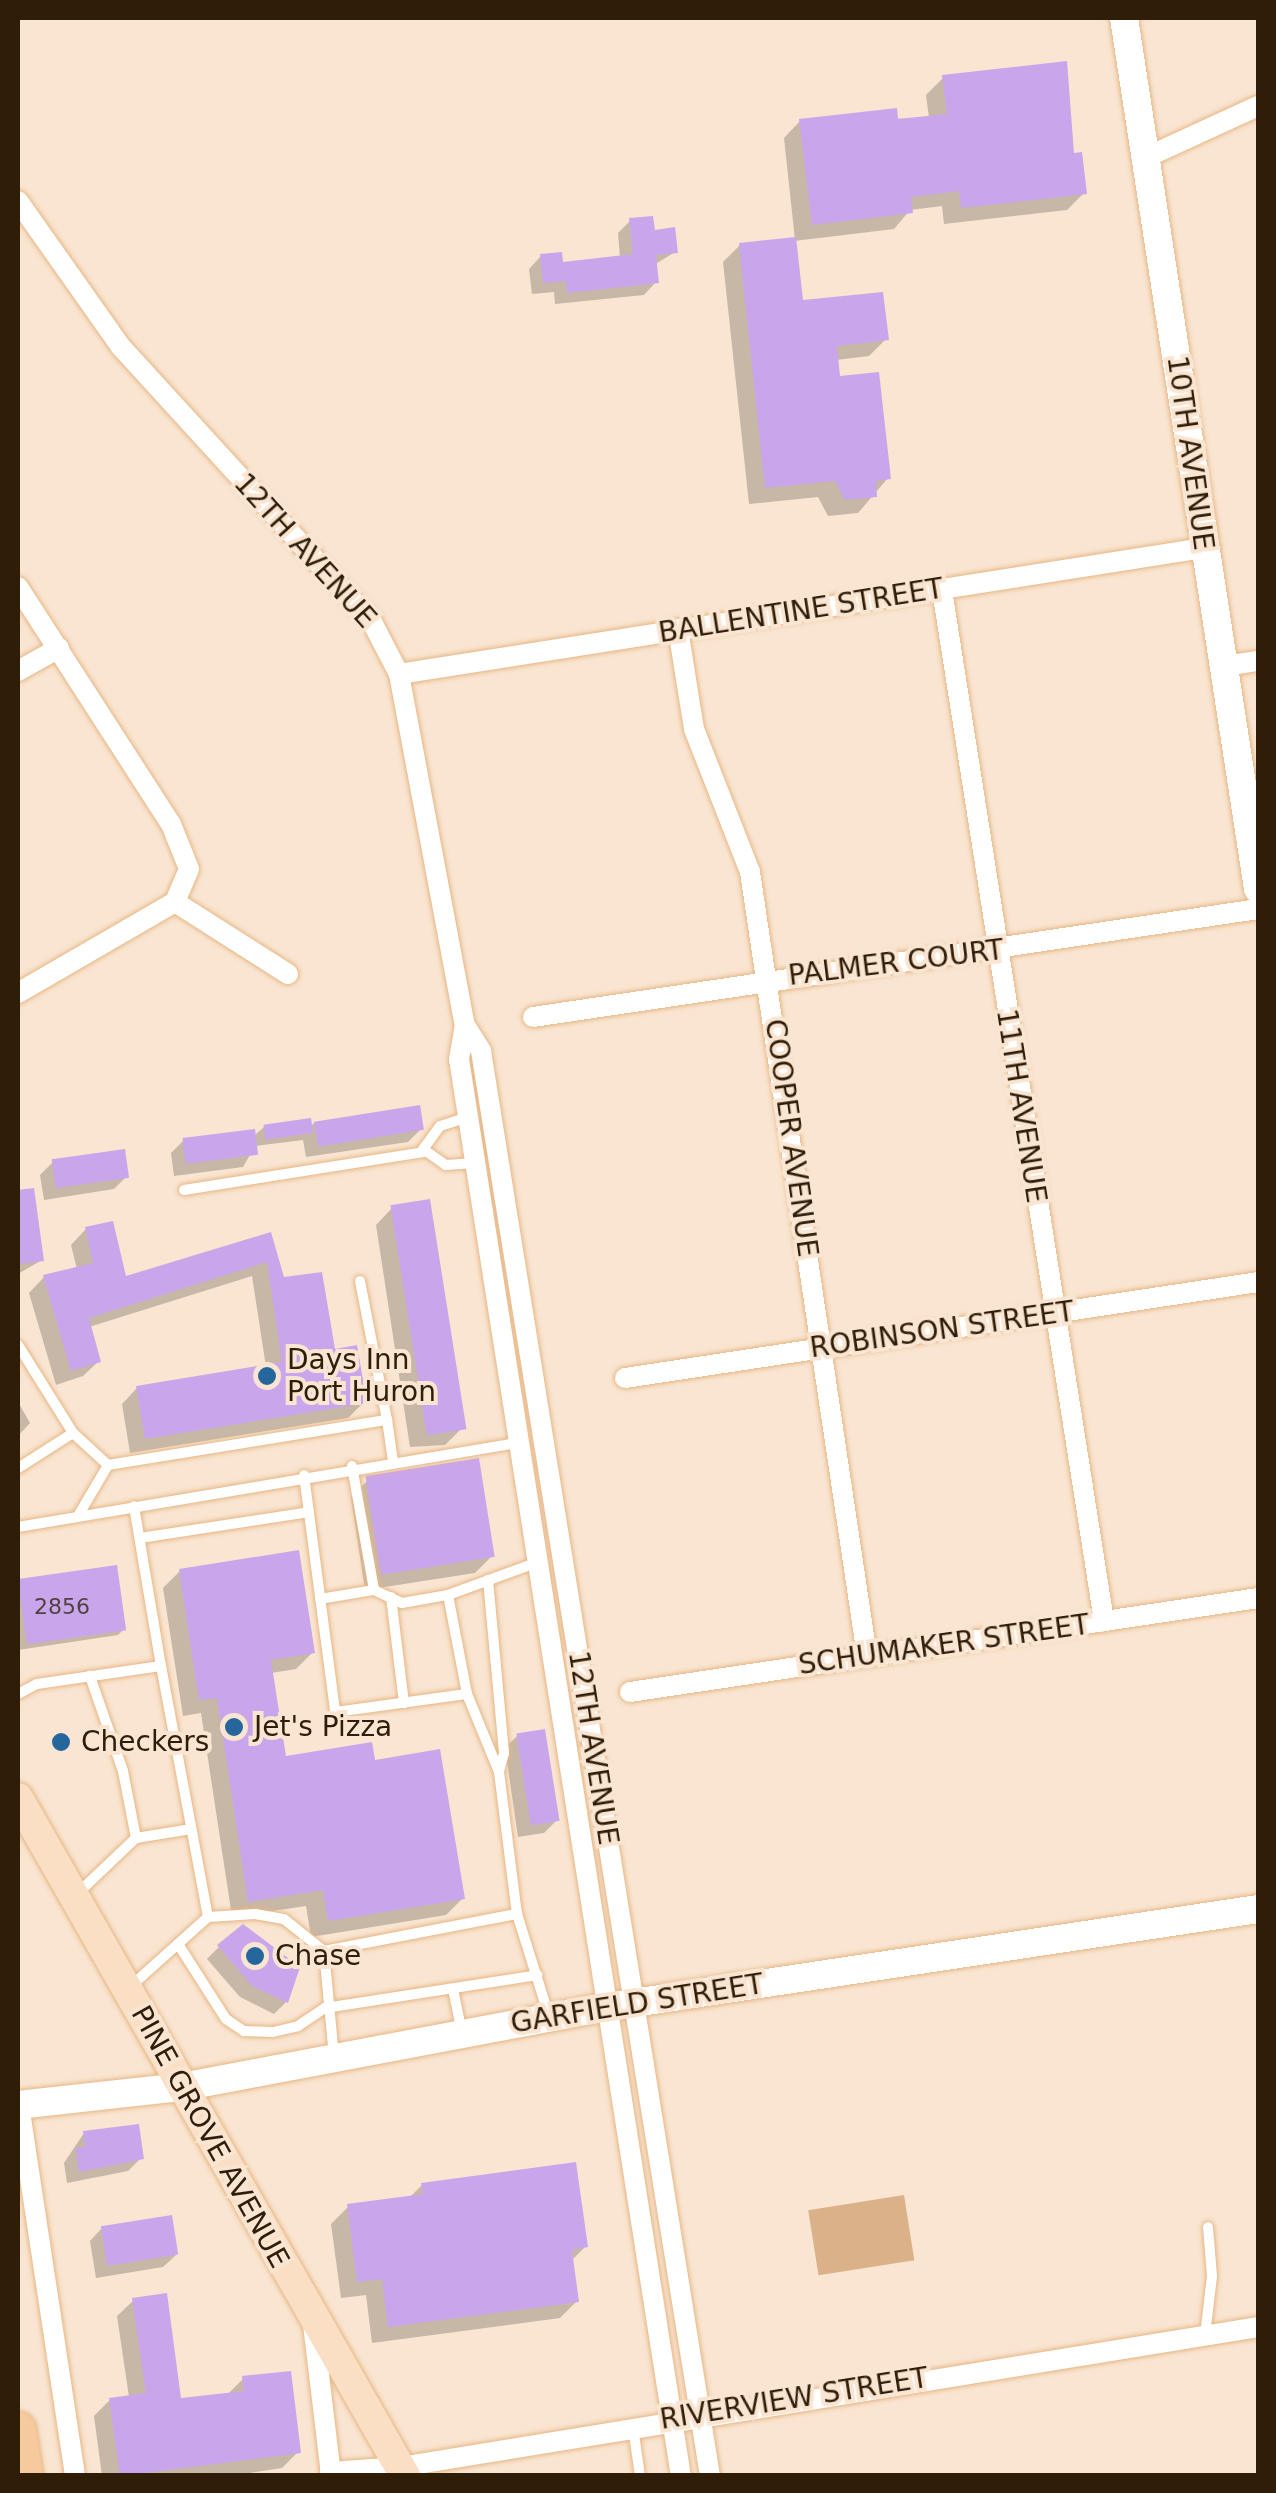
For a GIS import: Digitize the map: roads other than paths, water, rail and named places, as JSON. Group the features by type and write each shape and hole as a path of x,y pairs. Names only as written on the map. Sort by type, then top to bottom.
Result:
{"highway":[{"path":"18,2429 25,2476"}],"main road":[{"name":"PINE GROVE AVENUE","path":"18,1798 402,2471"}],"street":[{"name":"10TH AVENUE","path":"1124,18 1258,889"},
{"path":"1146,157 1239,120 1258,106"},
{"name":"12TH AVENUE","path":"18,201 121,348 372,622 399,674 464,1025 459,1060 517,1443 710,2476"},
{"name":"BALLENTINE STREET","path":"399,674 1204,548"},
{"path":"18,587 171,824 189,869 175,902 18,993"},
{"name":"11TH AVENUE","path":"942,590 1104,1621"},
{"name":"COOPER AVENUE","path":"678,629 694,729 750,872 867,1656"},
{"path":"18,671 58,648"},
{"path":"1224,666 1258,661"},
{"path":"175,902 288,974"},
{"name":"PALMER COURT","path":"533,1017 1258,909"},
{"name":"12TH AVENUE","path":"464,1025 480,1051 620,2005 681,2476"},
{"name":"ROBINSON STREET","path":"625,1378 1258,1282"},
{"name":"SCHUMAKER STREET","path":"630,1692 1258,1598"},
{"name":"GARFIELD STREET","path":"18,2105 182,2087 620,2005 1258,1909"},
{"path":"18,2105 75,2476"},
{"path":"312,2319 331,2474"},
{"name":"RIVERVIEW STREET","path":"331,2474 402,2471 632,2424 1258,2326"}],"lane":[{"path":"425,1152 428,1136 468,1117"},
{"path":"184,1190 425,1152 446,1165 475,1163"},
{"path":"360,1280 394,1461"},
{"path":"18,1345 73,1433 108,1465"},
{"path":"108,1465 386,1420"},
{"path":"18,1468 73,1433"},
{"path":"18,1526 352,1466 517,1443"},
{"path":"78,1516 108,1465"},
{"path":"352,1466 374,1590"},
{"path":"304,1475 335,1712 467,1694"},
{"path":"134,1506 208,1918"},
{"path":"140,1538 308,1512"},
{"path":"320,1599 374,1590 402,1602 448,1594 539,1562"},
{"path":"488,1580 504,1753 499,1772"},
{"path":"448,1594 467,1694 499,1772 516,1914 549,2017"},
{"path":"391,1598 404,1703"},
{"path":"18,1694 37,1684 161,1666"},
{"path":"90,1676 123,1771 136,1838"},
{"path":"74,1897 136,1838 192,1829"},
{"path":"127,1990 208,1918 254,1914 284,1920 324,1951 516,1914"},
{"path":"178,1944 226,2019 244,2031 298,2026 324,2008 537,1974"},
{"path":"324,1951 324,2008 334,2058"},
{"path":"453,1989 462,2034"},
{"path":"1206,2335 1212,2276 1208,2227"},
{"path":"632,2424 640,2476"}],"place":[{"name":"Days Inn Port Huron","path":"267,1376"},
{"name":"Jet's Pizza","path":"234,1727"},
{"name":"Checkers","path":"61,1742"},
{"name":"Chase","path":"255,1956"}]}
